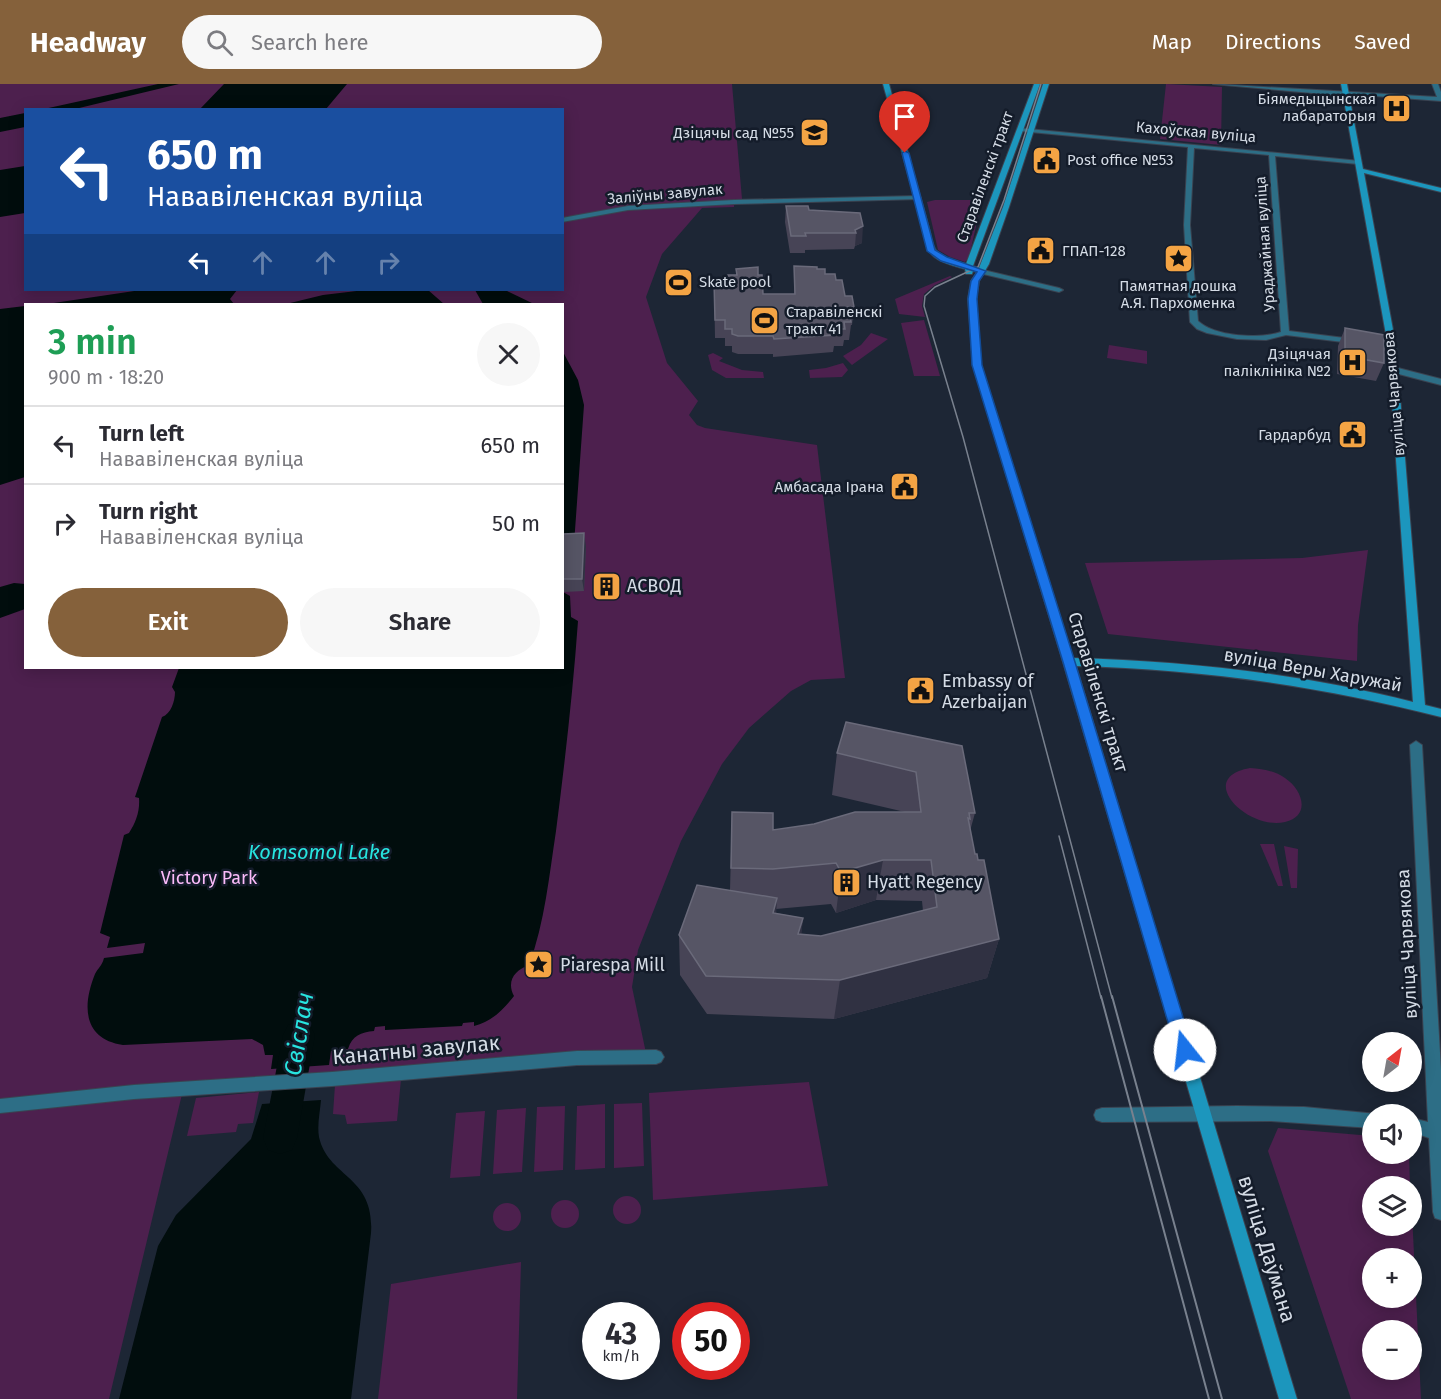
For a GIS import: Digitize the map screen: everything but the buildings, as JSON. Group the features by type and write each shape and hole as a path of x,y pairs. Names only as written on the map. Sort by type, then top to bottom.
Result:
{"main road":[{"path":"886,84 931,251 944,259 982,271"},
{"name":"Старавіленскі тракт","path":"975,281 969,273 969,267 1037,84"},
{"name":"Старавіленскі тракт","path":"1046,84 1006,207 982,271 975,281 972,299 977,365 1069,662 1203,1112"},
{"name":"вуліца Чарвякова","path":"1344,84 1392,346 1419,707"},
{"name":"Кахоўская вуліца","path":"1358,166 1441,190"},
{"name":"вуліца Веры Харужай","path":"1069,662 1112,662 1246,673 1323,686 1441,713"},
{"name":"вуліца Даўмана","path":"1203,1112 1288,1399"}],"street":[{"path":"1216,84 1441,99 1435,84"},
{"name":"Кахоўская вуліца","path":"1020,129 1272,153 1358,166"},
{"path":"1191,145 1187,225 1194,322 1203,329 1226,335 1270,338 1285,333 1392,346"},
{"name":"Ураджайная вуліца","path":"1272,153 1285,333"},
{"name":"Заліўны завулак","path":"564,220 628,208 734,202 918,198"},
{"path":"982,271 1059,290"},
{"path":"1394,370 1441,382"},
{"name":"вуліца Чарвякова","path":"1416,745 1439,1133 1441,1212"},
{"name":"Канатны завулак","path":"0,1106 134,1092 331,1079 577,1058 656,1057"},
{"path":"1102,1115 1203,1112 1320,1114 1362,1119"},
{"path":"1422,1128 1439,1133"}],"green space":[{"name":"Victory Park","path":"0,84 732,84 742,199 734,202 734,207 702,208 662,254 646,297 667,363 698,401 689,415 697,425 817,445 845,678 811,680 791,691 749,728 722,764 681,841 638,950 632,987 646,1053 183,1090 109,1399 0,1399"},
{"path":"1166,84 1222,87 1221,145 1160,139"},
{"path":"982,200 969,257 965,262 938,250 927,202"},
{"path":"952,277 935,285 924,294 922,306 925,317 899,314 895,299"},
{"path":"924,320 940,376 914,376 901,323"},
{"path":"871,333 888,339 852,365 843,356 861,345"},
{"path":"1109,345 1147,351 1147,364 1107,358"},
{"path":"713,353 723,358 719,361 742,370 763,372 764,378 726,378 712,370 708,355"},
{"path":"843,363 848,370 842,377 810,378 809,370"},
{"path":"1368,550 1358,625 1357,661 1108,634 1085,563 1302,558"},
{"path":"1250,768 1273,772 1291,783 1302,802 1301,809 1293,819 1271,823 1256,819 1243,812 1233,802 1227,792 1227,782 1234,774"},
{"path":"1260,844 1274,844 1283,886 1278,886"},
{"path":"1284,846 1298,849 1297,888 1291,888"},
{"path":"401,1079 397,1121 347,1124 345,1115 333,1114 335,1085"},
{"path":"809,1082 828,1186 653,1200 649,1093"},
{"path":"259,1092 253,1123 238,1124 236,1132 187,1136 196,1098"},
{"path":"642,1103 644,1166 614,1168 614,1104"},
{"path":"605,1104 605,1168 575,1170 577,1106"},
{"path":"565,1106 563,1170 534,1172 537,1107"},
{"path":"526,1108 522,1172 493,1174 497,1110"},
{"path":"485,1111 480,1176 450,1178 456,1113"},
{"path":"1278,1128 1362,1135 1362,1164 1409,1164 1410,1176 1362,1176 1362,1236 1413,1236 1414,1248 1362,1248 1362,1308 1417,1308 1417,1320 1362,1320 1362,1380 1420,1380 1421,1399 1351,1399 1268,1151"},
{"path":"627,1196 637,1200 641,1210 637,1220 627,1224 617,1220 613,1210 617,1200"},
{"path":"565,1200 575,1204 579,1214 575,1224 565,1228 555,1224 551,1214 555,1204"},
{"path":"507,1203 517,1207 521,1217 517,1227 507,1231 497,1227 493,1217 497,1207"},
{"path":"521,1262 517,1399 378,1399 391,1284"}],"water":[{"path":"158,84 179,84 79,108 49,108"},
{"path":"224,84 347,84 327,108 201,108"},
{"path":"24,113 24,127 0,132 0,118"},
{"path":"24,166 24,213 0,217 0,170"},
{"path":"134,291 236,291 230,299 233,303 54,303"},
{"path":"357,291 429,291 443,303 290,303 323,295"},
{"path":"476,291 507,291 532,303 482,303"},
{"path":"24,306 24,477 0,485 0,309"},
{"path":"564,354 578,380 584,405 574,544 564,544"},
{"path":"14,583 24,584 24,609 0,618 0,587"},
{"name":"Komsomol Lake","path":"564,593 570,596 571,617 578,621 566,752 549,882 543,916 529,965 513,977 511,986 514,996 501,1011 486,1022 474,1026 474,1022 463,1023 462,1026 385,1030 385,1026 375,1027 374,1031 365,1032 355,1038 348,1049 331,1051 329,1065 271,1069 273,1055 265,1055 263,1045 252,1039 123,1045 110,1042 100,1036 89,1019 88,1009 88,998 95,974 104,958 143,953 145,943 107,948 110,937 100,933 124,835 129,833 137,816 139,798 135,797 162,717 168,713 173,703 175,692 172,687 179,669 564,669"},
{"path":"321,1100 318,1132 324,1151 359,1188 366,1199 370,1214 371,1233 351,1399 119,1399 158,1246 176,1215 251,1139 262,1104"}],"waterway":[{"name":"Свіслач","path":"280,1138 299,1035"}],"tram line":[{"path":"1041,84 1004,200 978,267 935,287 925,296 924,306 963,437 1112,998"},
{"path":"1059,836 1101,998"},
{"path":"1101,996 1209,1399"},
{"path":"1112,996 1222,1399"}],"place":[{"name":"Біямедыцынская лабараторыя","path":"1397,108"},
{"name":"Дзіцячы сад №55","path":"815,133"},
{"name":"Post office №53","path":"1046,160"},
{"name":"ГПАП-128","path":"1041,251"},
{"name":"Памятная дошка А.Я. Пархоменка","path":"1178,259"},
{"name":"Skate pool","path":"678,282"},
{"name":"Старавіленскі тракт 41","path":"765,321"},
{"name":"Дзіцячая паліклініка №2","path":"1352,363"},
{"name":"Гардарбуд","path":"1352,435"},
{"name":"Амбасада Ірана","path":"905,487"},
{"name":"АСВОД","path":"606,586"},
{"name":"Embassy of Azerbaijan","path":"921,691"},
{"name":"Hyatt Regency","path":"846,882"},
{"name":"Piarespa Mill","path":"539,965"}],"route":[{"path":"905,153 931,251 944,259 982,271 975,281 972,299 977,365 1008,460 1185,1050"}]}
